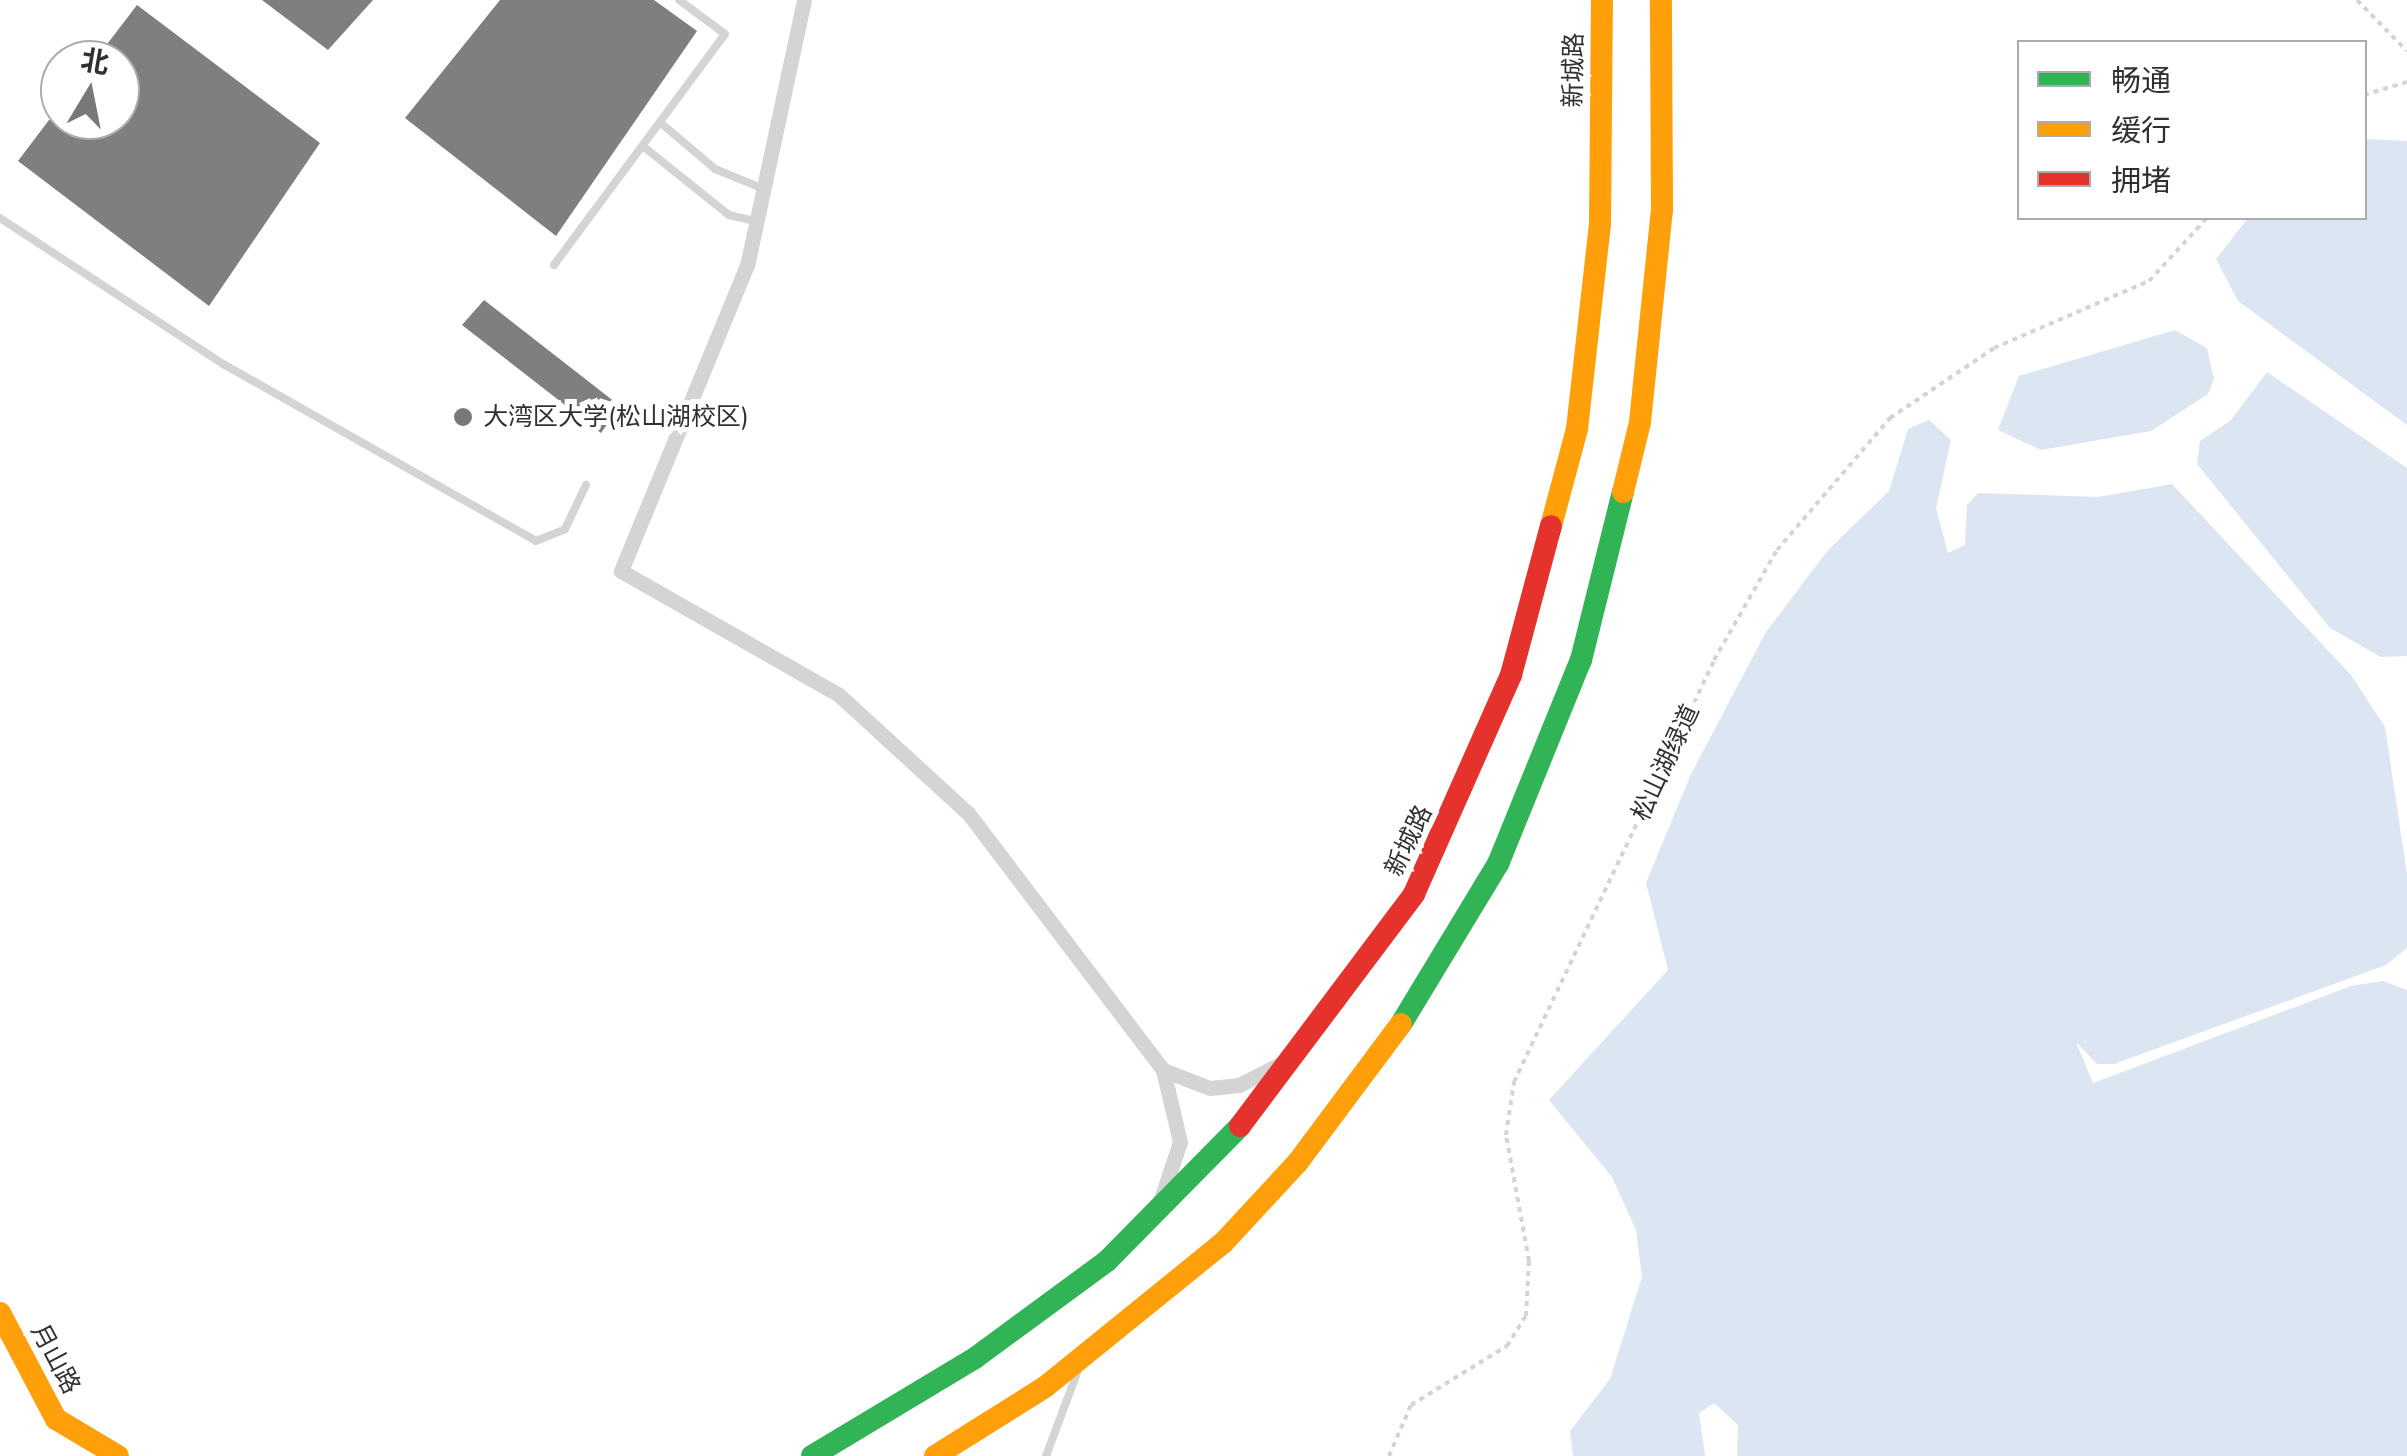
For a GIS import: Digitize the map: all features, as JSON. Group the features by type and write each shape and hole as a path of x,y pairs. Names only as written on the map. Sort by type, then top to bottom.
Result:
{"main road":[{"path":"1593,0 1602,26"},
{"name":"新城路","path":"812,1456 1046,1311 1157,1214 1300,1054 1414,894 1511,675 1549,553 1594,319 1602,0"},
{"path":"935,1456 1092,1351 1224,1243 1298,1162 1426,990 1498,864 1581,660 1627,492 1654,321 1661,0"},
{"path":"1661,66 1681,0"},
{"name":"月山路","path":"0,1313 56,1419 118,1456"},
{"path":"56,1419 72,1456"}],"street":[{"path":"804,0 759,222 621,570 838,695 924,764 1163,1070 1180,1142 1157,1214"},
{"path":"1163,1070 1210,1088 1239,1085 1300,1054"}],"lane":[{"path":"554,265 725,34 680,0"},
{"path":"662,124 715,169 768,190"},
{"path":"644,147 729,215 759,222"},
{"path":"0,218 225,366 536,541 564,529 586,485"},
{"path":"1046,1456 1057,1408 1092,1351"}],"path":[{"path":"2357,0 2407,50"},
{"path":"2367,95 2407,82"},
{"name":"松山湖绿道","path":"1389,1456 1412,1405 1507,1346 1526,1316 1529,1261 1506,1135 1514,1082 1726,635 1776,550 1900,411 2015,337 2149,281 2205,220"}],"shaded area":[{"path":"2367,139 2407,141 2407,425 2238,301 2216,259 2246,220 2367,220"},
{"path":"2175,330 2207,348 2214,379 2208,394 2151,431 2041,450 1998,430 2019,376"},
{"path":"2267,372 2407,468 2407,656 2381,657 2330,628 2197,464 2200,441 2231,420"},
{"path":"1929,420 1951,440 1936,508 1948,553 1965,545 1967,505 1978,493 2098,497 2172,484 2351,675 2385,727 2407,874 2407,948 2386,965 2114,1064 2097,1064 2076,1042 2093,1083 2351,986 2383,981 2407,990 2407,1456 1737,1456 1738,1425 1714,1403 1699,1413 1705,1456 1573,1456 1570,1431 1610,1379 1642,1277 1636,1230 1612,1177 1549,1100 1668,970 1646,883 1691,774 1766,632 1828,550 1889,491 1908,429"}],"building":[{"path":"262,0 373,0 328,50"},
{"path":"500,0 654,0 697,31 556,236 405,118"},
{"path":"137,5 320,143 209,306 18,161 40,132 40,140 140,140 140,40 110,40"},
{"path":"484,300 620,406 601,433 462,325"}],"traffic: fast":[{"path":"1401,1024 1498,864 1581,660 1623,492"},
{"path":"812,1456 975,1358 1107,1261 1240,1126"}],"traffic: slow":[{"path":"1551,526 1577,429 1600,224 1602,0"},
{"path":"1623,492 1640,422 1662,210 1661,0"},
{"path":"935,1456 1045,1387 1223,1243 1298,1162 1401,1024"},
{"path":"0,1313 56,1419 118,1456"}],"traffic: jam":[{"path":"1240,1126 1414,894 1511,675 1551,526"}],"place":[{"name":"大湾区大学(松山湖校区)","path":"463,417"}]}
